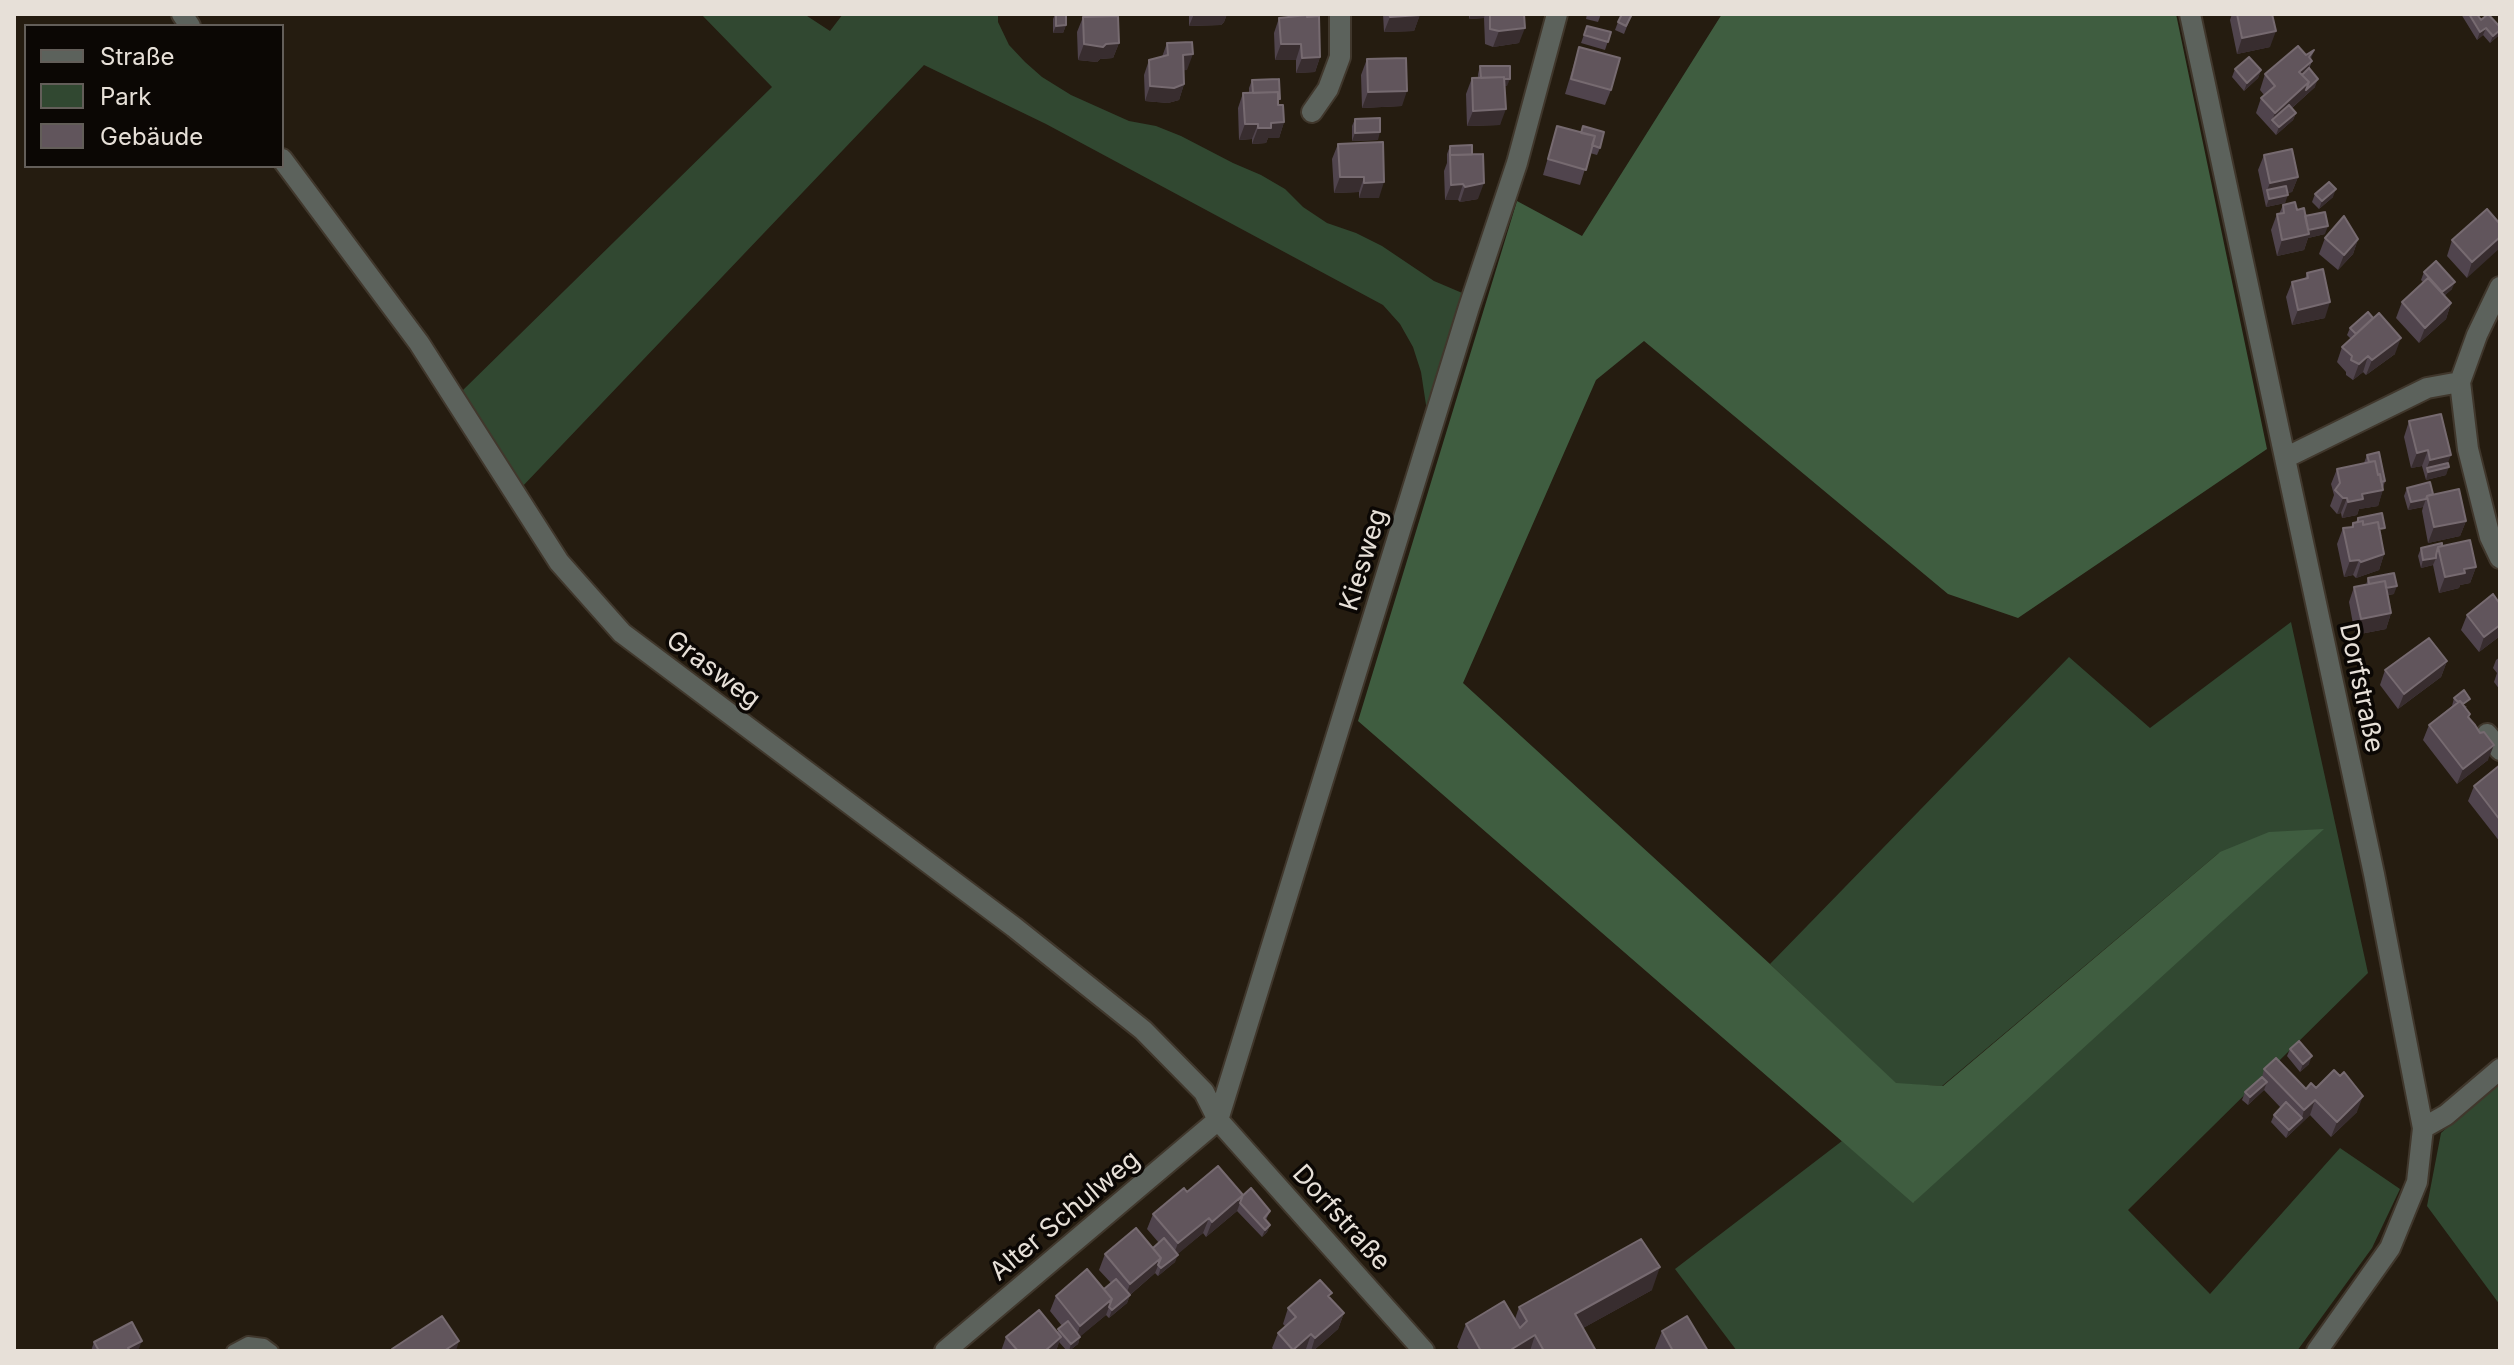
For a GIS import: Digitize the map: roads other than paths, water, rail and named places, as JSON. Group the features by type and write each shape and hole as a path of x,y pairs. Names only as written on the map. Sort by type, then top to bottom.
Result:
{"street":[{"path":"1312,112 1328,89 1340,57 1340,14"},
{"name":"Kiesweg","path":"1218,1120 1469,307 1517,163 1557,14"},
{"name":"Dorfstraße","path":"2190,14 2374,874 2423,1128 2417,1182 2390,1248 2317,1351"},
{"name":"Grasweg","path":"284,162 419,343 559,562 622,633 1014,927 1133,1021 1204,1092 1218,1120"},
{"path":"2500,287 2477,335 2460,382 2468,449 2490,537 2500,558"},
{"path":"2285,458 2427,388 2460,382"},
{"path":"2423,1128 2446,1115 2500,1069"},
{"name":"Alter Schulweg","path":"945,1351 1218,1120"},
{"name":"Dorfstraße","path":"1218,1120 1424,1351"}],"lane":[{"path":"233,1351 248,1343 264,1345 272,1351"}]}
